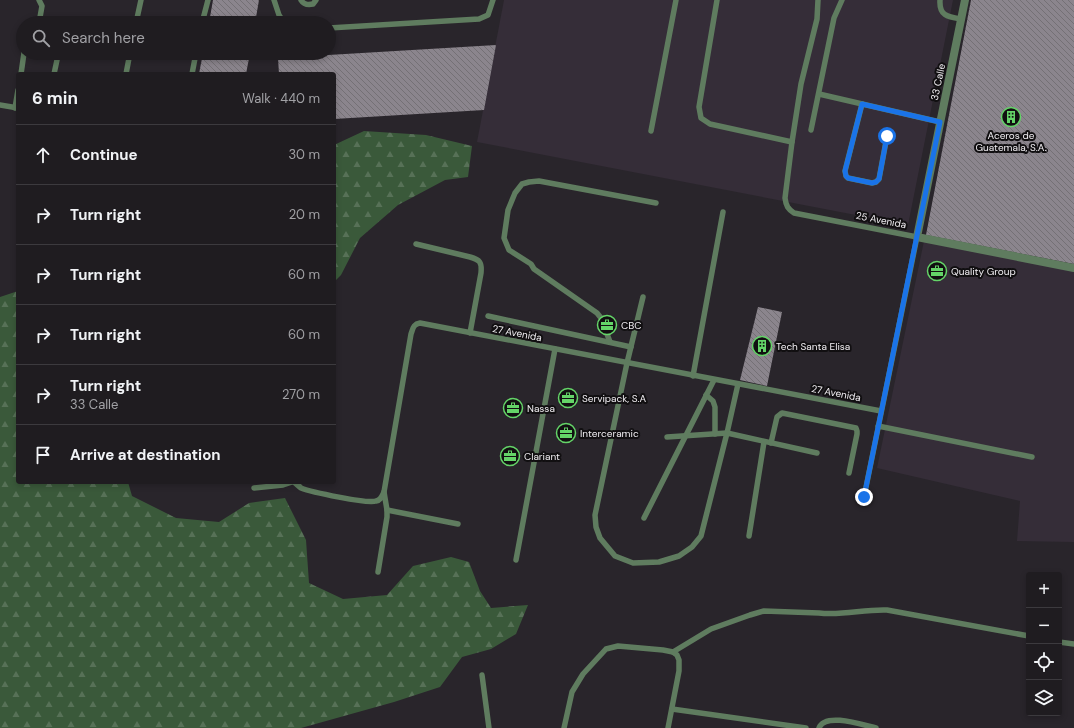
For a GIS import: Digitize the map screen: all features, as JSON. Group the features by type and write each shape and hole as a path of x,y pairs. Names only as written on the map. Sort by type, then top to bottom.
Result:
{"street":[{"name":"33 Calle","path":"917,238 965,0"},
{"name":"25 Avenida","path":"917,238 1074,268"}],"lane":[{"path":"39,0 42,6 40,16"},
{"path":"137,16 140,0"},
{"path":"204,16 208,0"},
{"path":"274,0 280,16"},
{"path":"301,0 303,3 308,5 313,4 316,0"},
{"path":"336,28 478,19 488,15 493,0"},
{"path":"651,132 676,0"},
{"path":"717,0 699,107 701,118 710,124 792,142 801,84 817,20 818,0"},
{"path":"811,130 834,18 842,0"},
{"path":"940,0 942,12 948,17 961,19"},
{"path":"21,72 23,60"},
{"path":"55,72 58,60"},
{"path":"126,72 129,60"},
{"path":"192,72 195,60"},
{"path":"819,94 940,122"},
{"path":"862,104 845,171 848,178 872,183 879,179 887,136"},
{"path":"0,105 16,108"},
{"name":"25 Avenida","path":"792,142 785,198 786,206 789,210 794,213 917,238"},
{"path":"610,342 601,318 597,313 534,269 531,264 509,250 504,238 508,210 515,193 522,184 539,181 656,203"},
{"path":"693,376 723,212"},
{"name":"33 Calle","path":"864,497 917,238"},
{"path":"416,244 478,259 481,264 481,273 470,333"},
{"path":"643,297 627,363 595,515 596,526 600,538 616,556 634,563 659,562 679,556 692,547 702,536 738,384"},
{"path":"488,316 631,347"},
{"name":"27 Avenida","path":"384,492 411,334 414,326 420,323 881,411"},
{"path":"516,560 556,349"},
{"path":"644,518 714,380"},
{"path":"706,395 713,401 715,407 715,434"},
{"path":"771,443 777,417 782,414 856,428 857,434 849,473"},
{"path":"878,426 1032,457"},
{"path":"667,438 727,433 817,453"},
{"path":"749,536 764,442"},
{"path":"254,488 286,484"},
{"path":"302,485 332,496 369,502 381,498 384,492"},
{"path":"378,572 387,517 384,492"},
{"path":"387,510 458,524"},
{"path":"673,652 711,629 750,614 764,611 828,614 876,609 887,610 1026,635"},
{"path":"1062,642 1074,644"},
{"path":"564,728 572,692 583,674 606,649 618,646 663,650 673,652 677,655 679,660 679,671 668,728"},
{"path":"482,675 489,728"},
{"path":"672,709 806,728"},
{"path":"819,728 820,725 832,720 840,720 876,728"}],"shaded area":[{"path":"504,0 953,0 908,225 477,142"},
{"path":"924,241 1074,270 1074,542 1017,541 1020,501 877,468"}],"green space":[{"path":"364,131 426,135 472,146 468,177 445,180 398,205 360,238 341,275 336,280 336,144"},
{"path":"16,292 16,484 129,484 132,496 176,518 219,522 249,503 285,498 306,540 309,583 343,599 387,595 413,566 451,557 469,562 480,591 491,608 528,605 516,634 491,649 462,657 440,687 394,702 301,728 0,728 0,297"}],"building":[{"path":"213,0 259,0 256,16 210,16"},
{"name":"Aceros de Guatemala, S.A.","path":"971,0 1074,0 1074,264 926,235"},
{"path":"496,45 484,110 336,119 336,72 279,72 278,60 336,60 336,55"},
{"path":"202,60 249,60 246,72 199,72"},
{"name":"Tech Santa Elisa","path":"758,307 782,312 767,386 740,380"}],"place":[{"name":"Aceros de Guatemala, S.A.","path":"1011,117"},
{"name":"Quality Group","path":"937,271"},
{"name":"CBC","path":"607,325"},
{"name":"Tech Santa Elisa","path":"762,346"},
{"name":"Servipack, S.A","path":"568,398"},
{"name":"Nassa","path":"513,408"},
{"name":"Interceramic","path":"566,433"},
{"name":"Clariant","path":"510,456"}],"route":[{"path":"864,497 940,122 862,104 845,171 848,178 872,183 879,179 887,136"}]}
